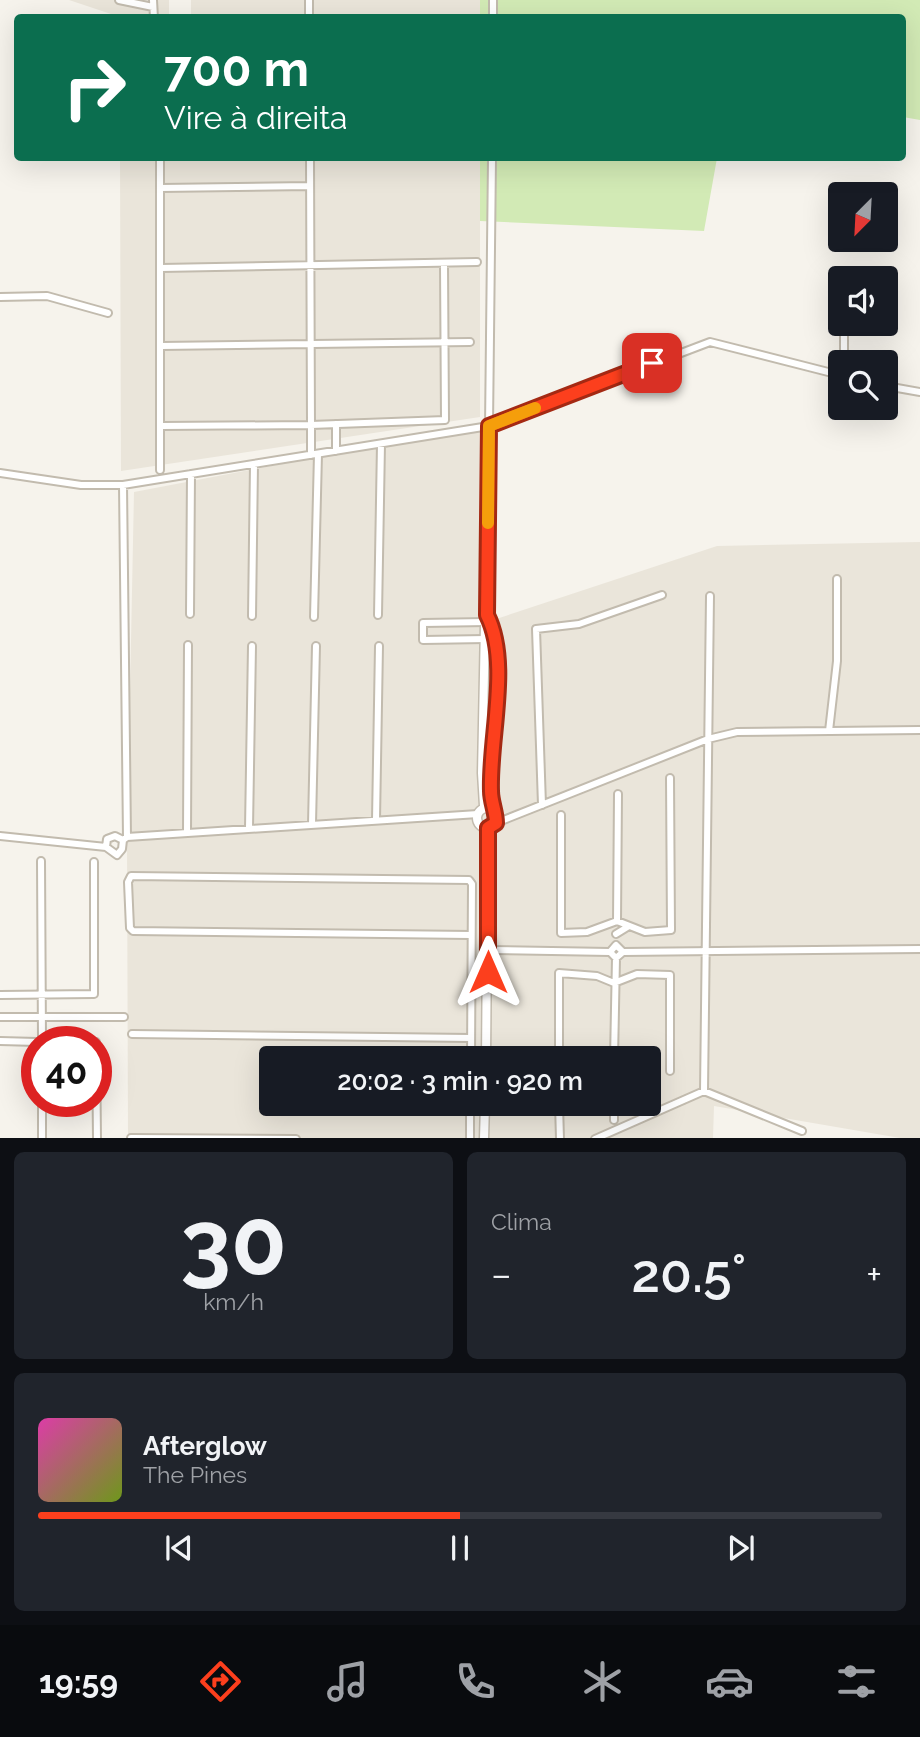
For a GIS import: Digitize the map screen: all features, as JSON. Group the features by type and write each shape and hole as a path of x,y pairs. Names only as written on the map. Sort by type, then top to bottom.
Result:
{"street":[{"path":"119,0 153,4"},
{"path":"160,161 160,470"},
{"path":"310,161 311,425 315,454 314,617"},
{"path":"106,847 107,839 116,836 125,838 478,814 484,806 482,773 487,619 492,161"},
{"path":"160,188 310,186"},
{"path":"161,268 444,265 477,262"},
{"path":"162,426 311,425 445,420 444,265"},
{"path":"0,297 47,296 108,313"},
{"path":"161,346 470,342"},
{"path":"0,473 81,485 123,485 489,426 710,342 828,372"},
{"path":"898,388 920,393"},
{"path":"335,424 336,451"},
{"path":"378,615 381,444"},
{"path":"252,616 254,464"},
{"path":"190,614 191,474"},
{"path":"0,836 106,847 117,855 122,849 125,838 123,485"},
{"path":"829,731 837,662 837,579"},
{"path":"542,805 536,629 579,624 662,595"},
{"path":"704,1091 710,596"},
{"path":"486,639 424,640 423,624 487,619"},
{"path":"487,619 495,631 497,662 490,794 496,812 496,823"},
{"path":"466,622 466,639"},
{"path":"187,832 188,645"},
{"path":"249,828 251,646"},
{"path":"312,824 316,646"},
{"path":"376,820 379,646"},
{"path":"488,828 708,739 737,732 920,730"},
{"path":"561,815 561,933 587,932 617,921 645,932 671,930 670,778"},
{"path":"617,921 618,794"},
{"path":"484,806 496,812"},
{"path":"478,814 481,825 488,828"},
{"path":"486,1046 488,828"},
{"path":"40,1026 41,861"},
{"path":"0,995 94,994 94,862"},
{"path":"471,935 133,931 130,928 128,882 131,876 469,880 471,935 471,1046"},
{"path":"606,925 617,934"},
{"path":"617,934 629,926"},
{"path":"610,952 616,945 617,934"},
{"path":"616,945 623,952"},
{"path":"614,1046 616,958 623,952 705,954 787,949 920,949"},
{"path":"488,950 610,952 616,958"},
{"path":"559,1046 559,973 597,976 614,983 637,974 670,975 670,1071"},
{"path":"0,1017 124,1017"},
{"path":"132,1034 471,1038"},
{"path":"0,1041 21,1041"},
{"path":"597,1138 704,1091 802,1131"},
{"path":"470,1116 470,1138"},
{"path":"485,1116 485,1138"},
{"path":"559,1116 560,1138"},
{"path":"42,1117 42,1138"},
{"path":"97,1117 97,1138"}],"shaded area":[{"path":"69,0 169,0 169,14 111,14"},
{"path":"191,0 480,0 480,14 191,14"},
{"path":"120,161 480,161 480,417 121,471"},
{"path":"491,424 487,622 717,546 920,542 920,1138 900,1138 714,1106 713,1138 128,1138 127,840 134,492"}],"green space":[{"path":"480,0 920,0 920,120 906,118 906,14 480,14"},
{"path":"480,161 716,161 704,231 480,221"}],"slow traffic":[{"path":"488,523 489,426 535,408"}],"route":[{"path":"488,972 488,828 494,827 496,823 496,812 490,794 497,662 495,631 487,615 489,426 652,363"}]}
